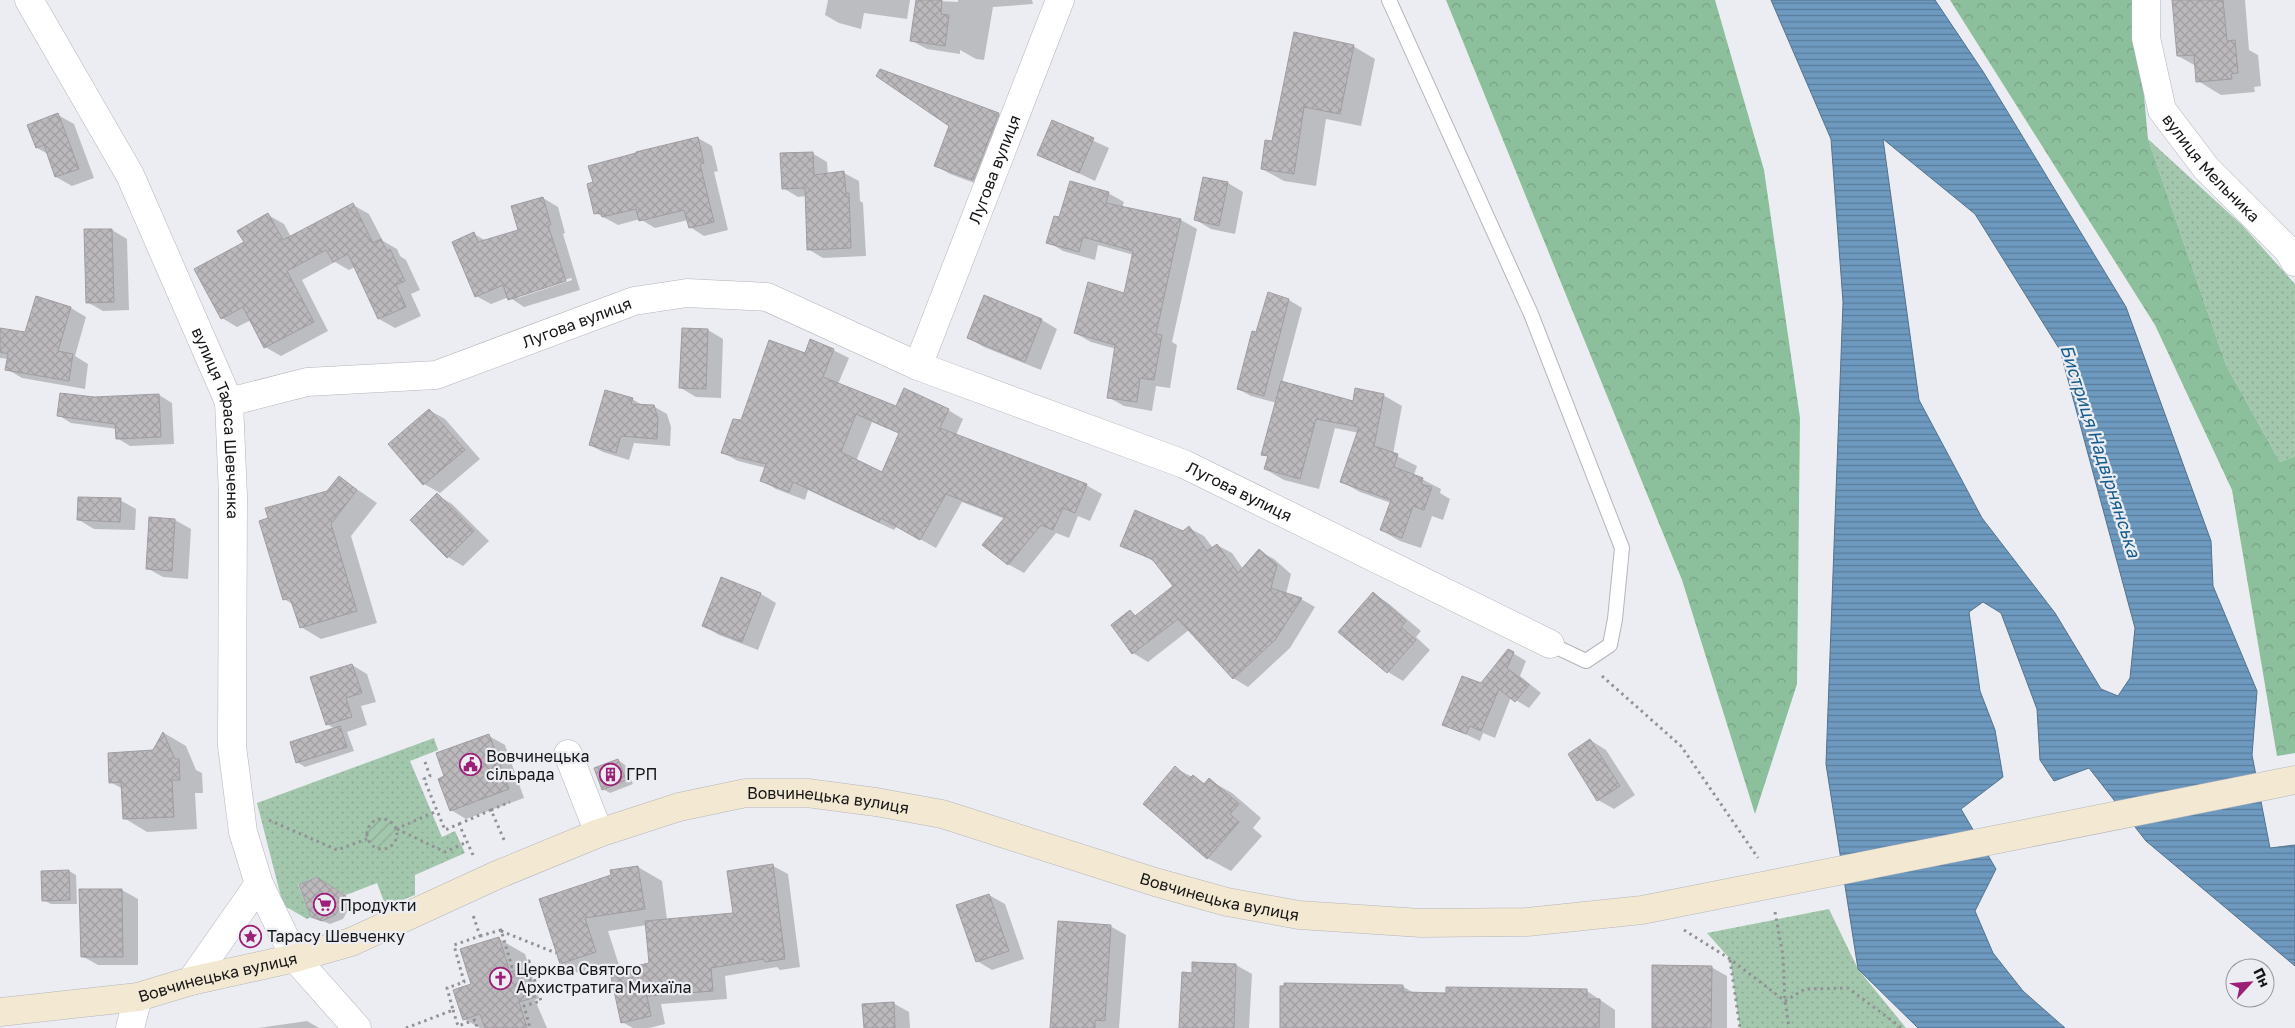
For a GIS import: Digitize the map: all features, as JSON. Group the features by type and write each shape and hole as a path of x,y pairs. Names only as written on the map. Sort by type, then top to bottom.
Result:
{"street":[{"name":"вулиця Тараса Шевченка","path":"29,0 130,175 229,402 233,496 232,746 243,832 259,884 294,958 356,1028"},
{"name":"Лугова вулиця","path":"918,366 1060,0"},
{"name":"вулиця Мельника","path":"2146,0 2146,38 2162,110 2206,168 2288,250 2295,262"},
{"name":"Лугова вулиця","path":"229,402 307,382 436,375 634,301 687,293 767,297 918,366 1184,464 1550,644"},
{"path":"568,754 599,833"},
{"name":"Вовчинецька вулиця","path":"0,1012 138,997 192,981 294,958 351,942 506,871 599,833 679,807 746,793 807,792 942,814 1155,882 1228,902 1299,915 1420,923 1527,922 1642,910 2295,780"},
{"path":"192,981 259,884"},
{"path":"130,1028 138,997"}],"lane":[{"path":"1389,0 1531,314 1622,548 1615,619 1610,645 1586,661 1550,644"}],"path":[{"path":"1586,661 1680,746 1760,861"},
{"path":"425,762 430,776 424,779 446,830 510,802"},
{"path":"240,808 337,850 367,839"},
{"path":"492,810 506,871"},
{"path":"396,828 437,811"},
{"path":"396,828 395,843 387,849 373,847 367,839 370,825 379,819 389,821 396,828 445,852 468,842"},
{"path":"459,824 474,855 506,871"},
{"path":"464,890 480,936"},
{"path":"1774,904 1784,956 1788,1028"},
{"path":"501,930 512,967 529,962 541,1001 524,1006 530,1028"},
{"path":"478,1028 475,1020 458,1026 446,988 464,982 454,945 501,930 556,953"},
{"path":"1730,959 1740,1028"},
{"path":"1785,1001 1805,990 1848,988 1902,1028"},
{"path":"408,1028 453,1010"}],"green space":[{"path":"1446,0 1715,0 1764,170 1800,418 1797,684 1755,814 1682,580"},
{"path":"1950,0 2135,0 2148,139 2226,365 2280,462 2295,456 2295,753 2277,756 2232,490 2155,325"},
{"path":"2148,139 2242,225 2295,284 2295,456 2280,462 2226,365"},
{"path":"434,738 438,750 410,761 442,837 455,831 465,853 415,875 415,895 386,907 377,883 346,895 316,877 298,885 311,917 307,919 283,905 257,803"},
{"path":"382,819 393,823 397,834 393,845 382,849 371,845 367,834 371,823"},
{"path":"1829,909 1858,969 1906,1028 1740,1028 1730,959 1707,933"}],"water":[{"name":"Бистриця Надвірнянська","path":"1771,0 1935,0 1984,73 2126,307 2211,541 2213,586 2257,691 2252,755 2270,848 2295,845 2295,966 2146,841 2089,768 2054,781 2040,760 2037,709 2001,613 1983,602 1969,612 1980,691 1995,730 2003,777 1961,809 1996,869 1975,911 1993,953 2023,991 2065,1028 1918,1028 1858,969 1826,764 1843,302 1831,139","holes":["1883,139 1975,214 2060,350 2135,628 2130,678 2118,696 2101,689 2055,613 1982,518 1919,400"]}],"building":[{"path":"916,0 942,0 941,14 949,15 945,46 910,41"},
{"path":"2172,0 2223,0 2227,41 2235,40 2238,73 2231,74 2232,79 2196,82 2194,55 2177,56"},
{"path":"1294,32 1354,45 1340,114 1304,107 1294,174 1261,169 1265,140 1272,141"},
{"path":"880,69 999,113 973,180 934,166 949,126 876,76"},
{"path":"58,113 79,169 55,177 44,145 36,148 27,125"},
{"path":"1052,120 1094,138 1079,173 1037,155"},
{"path":"698,137 704,163 700,164 714,222 689,228 684,210 639,221 636,209 602,217 601,213 594,214 587,184 593,182 588,166"},
{"path":"813,152 814,175 844,171 846,193 849,193 851,248 807,250 805,188 782,189 780,153"},
{"path":"1203,177 1228,182 1219,226 1194,220"},
{"path":"1070,181 1109,192 1106,203 1181,219 1156,334 1162,335 1154,380 1140,378 1137,402 1107,398 1115,345 1074,333 1088,282 1124,293 1133,251 1083,237 1079,252 1046,243 1054,216 1059,217"},
{"path":"543,197 551,225 548,225 566,281 508,300 503,285 475,297 452,242 474,232 478,242 518,230 511,206"},
{"path":"353,203 373,243 381,239 387,251 390,249 405,281 396,285 406,307 378,319 348,254 333,262 326,250 287,271 314,322 264,348 243,307 221,319 194,269 244,242 237,231 268,213 283,240"},
{"path":"84,229 112,229 114,302 86,303"},
{"path":"1268,292 1289,299 1264,396 1237,389 1252,331 1256,332"},
{"path":"984,295 1042,319 1025,362 967,338"},
{"path":"36,296 71,307 58,351 73,354 69,381 5,370 8,354 0,352 0,328 25,332"},
{"path":"682,328 708,329 706,389 679,388"},
{"path":"810,339 834,349 823,377 896,406 904,388 949,409 940,428 1087,484 1075,513 1063,508 1053,530 1041,525 1008,565 982,545 1005,517 946,494 920,540 881,518 879,522 793,482 789,492 760,481 766,464 721,453 733,419 741,420 769,340 805,353","holes":["856,414 899,433 882,472 841,452"]},
{"path":"1281,381 1353,401 1355,388 1384,394 1374,446 1398,454 1394,467 1423,478 1421,484 1432,487 1424,510 1413,506 1402,538 1380,530 1391,500 1340,482 1359,427 1316,419 1300,479 1264,469 1268,456 1261,455"},
{"path":"605,390 633,398 631,404 654,405 658,419 657,439 621,436 616,453 589,445"},
{"path":"60,393 94,397 159,394 161,437 116,439 115,424 57,416"},
{"path":"429,409 465,450 423,485 388,444"},
{"path":"339,476 357,490 331,524 357,611 300,628 290,598 283,600 259,521 268,518 265,508 327,491"},
{"path":"437,493 474,531 447,558 410,520"},
{"path":"78,497 121,498 120,522 77,520"},
{"path":"1135,510 1183,531 1189,526 1207,551 1217,544 1238,573 1259,549 1277,565 1271,588 1302,598 1275,640 1233,679 1178,619 1132,654 1111,625 1130,610 1135,616 1173,586 1152,559 1120,546"},
{"path":"149,517 175,519 172,571 146,569"},
{"path":"721,577 761,593 742,642 702,626"},
{"path":"1373,592 1406,621 1401,627 1416,640 1387,673 1338,632"},
{"path":"1508,649 1514,652 1507,668 1529,685 1515,702 1499,689 1481,731 1470,726 1466,734 1442,725 1462,676 1481,683"},
{"path":"352,664 362,693 346,698 352,717 326,725 310,677"},
{"path":"340,726 347,747 296,763 290,742"},
{"path":"163,732 175,759 179,759 180,780 172,780 174,817 123,819 121,782 109,783 108,753 153,750"},
{"name":"Вовчинецька сільрада","path":"489,734 509,789 450,811 438,779 444,776 436,753"},
{"path":"1590,739 1620,786 1597,801 1568,754"},
{"name":"ГРП","path":"618,759 626,780 602,790 594,768"},
{"path":"1175,766 1189,779 1193,775 1204,784 1209,778 1239,804 1230,814 1239,822 1207,859 1143,804"},
{"path":"773,864 785,959 765,962 764,959 711,968 713,991 647,996 651,1016 621,1023 610,972 649,963 645,921 733,913 727,871"},
{"path":"638,866 645,909 585,918 596,952 560,964 539,899 611,875 610,870"},
{"path":"69,870 70,900 42,901 41,871"},
{"name":"Продукти","path":"317,877 346,896 335,915 322,921 311,917 299,885"},
{"path":"79,889 122,889 123,957 81,957"},
{"path":"989,894 1009,951 976,962 956,905"},
{"path":"1058,921 1111,925 1105,1021 1095,1020 1095,1028 1050,1028"},
{"name":"Церква Святого Архистратига Михаїла","path":"499,937 510,972 527,967 536,997 519,1002 527,1028 485,1028 480,1014 463,1020 453,990 471,984 460,949"},
{"path":"1192,962 1236,964 1234,1028 1179,1028 1182,972 1192,973"},
{"path":"1652,965 1712,966 1711,1028 1652,1028"},
{"path":"1284,983 1403,985 1403,992 1446,993 1446,987 1587,989 1587,999 1600,999 1599,1028 1280,1028 1280,986 1284,986"},
{"path":"894,1002 895,1028 864,1028 862,1004"}],"place":[{"name":"Вовчинецька сільрада","path":"470,765"},
{"name":"ГРП","path":"610,774"},
{"name":"Продукти","path":"324,905"},
{"name":"Тарасу Шевченку","path":"251,936"},
{"name":"Церква Святого Архистратига Михаїла","path":"500,978"}]}
